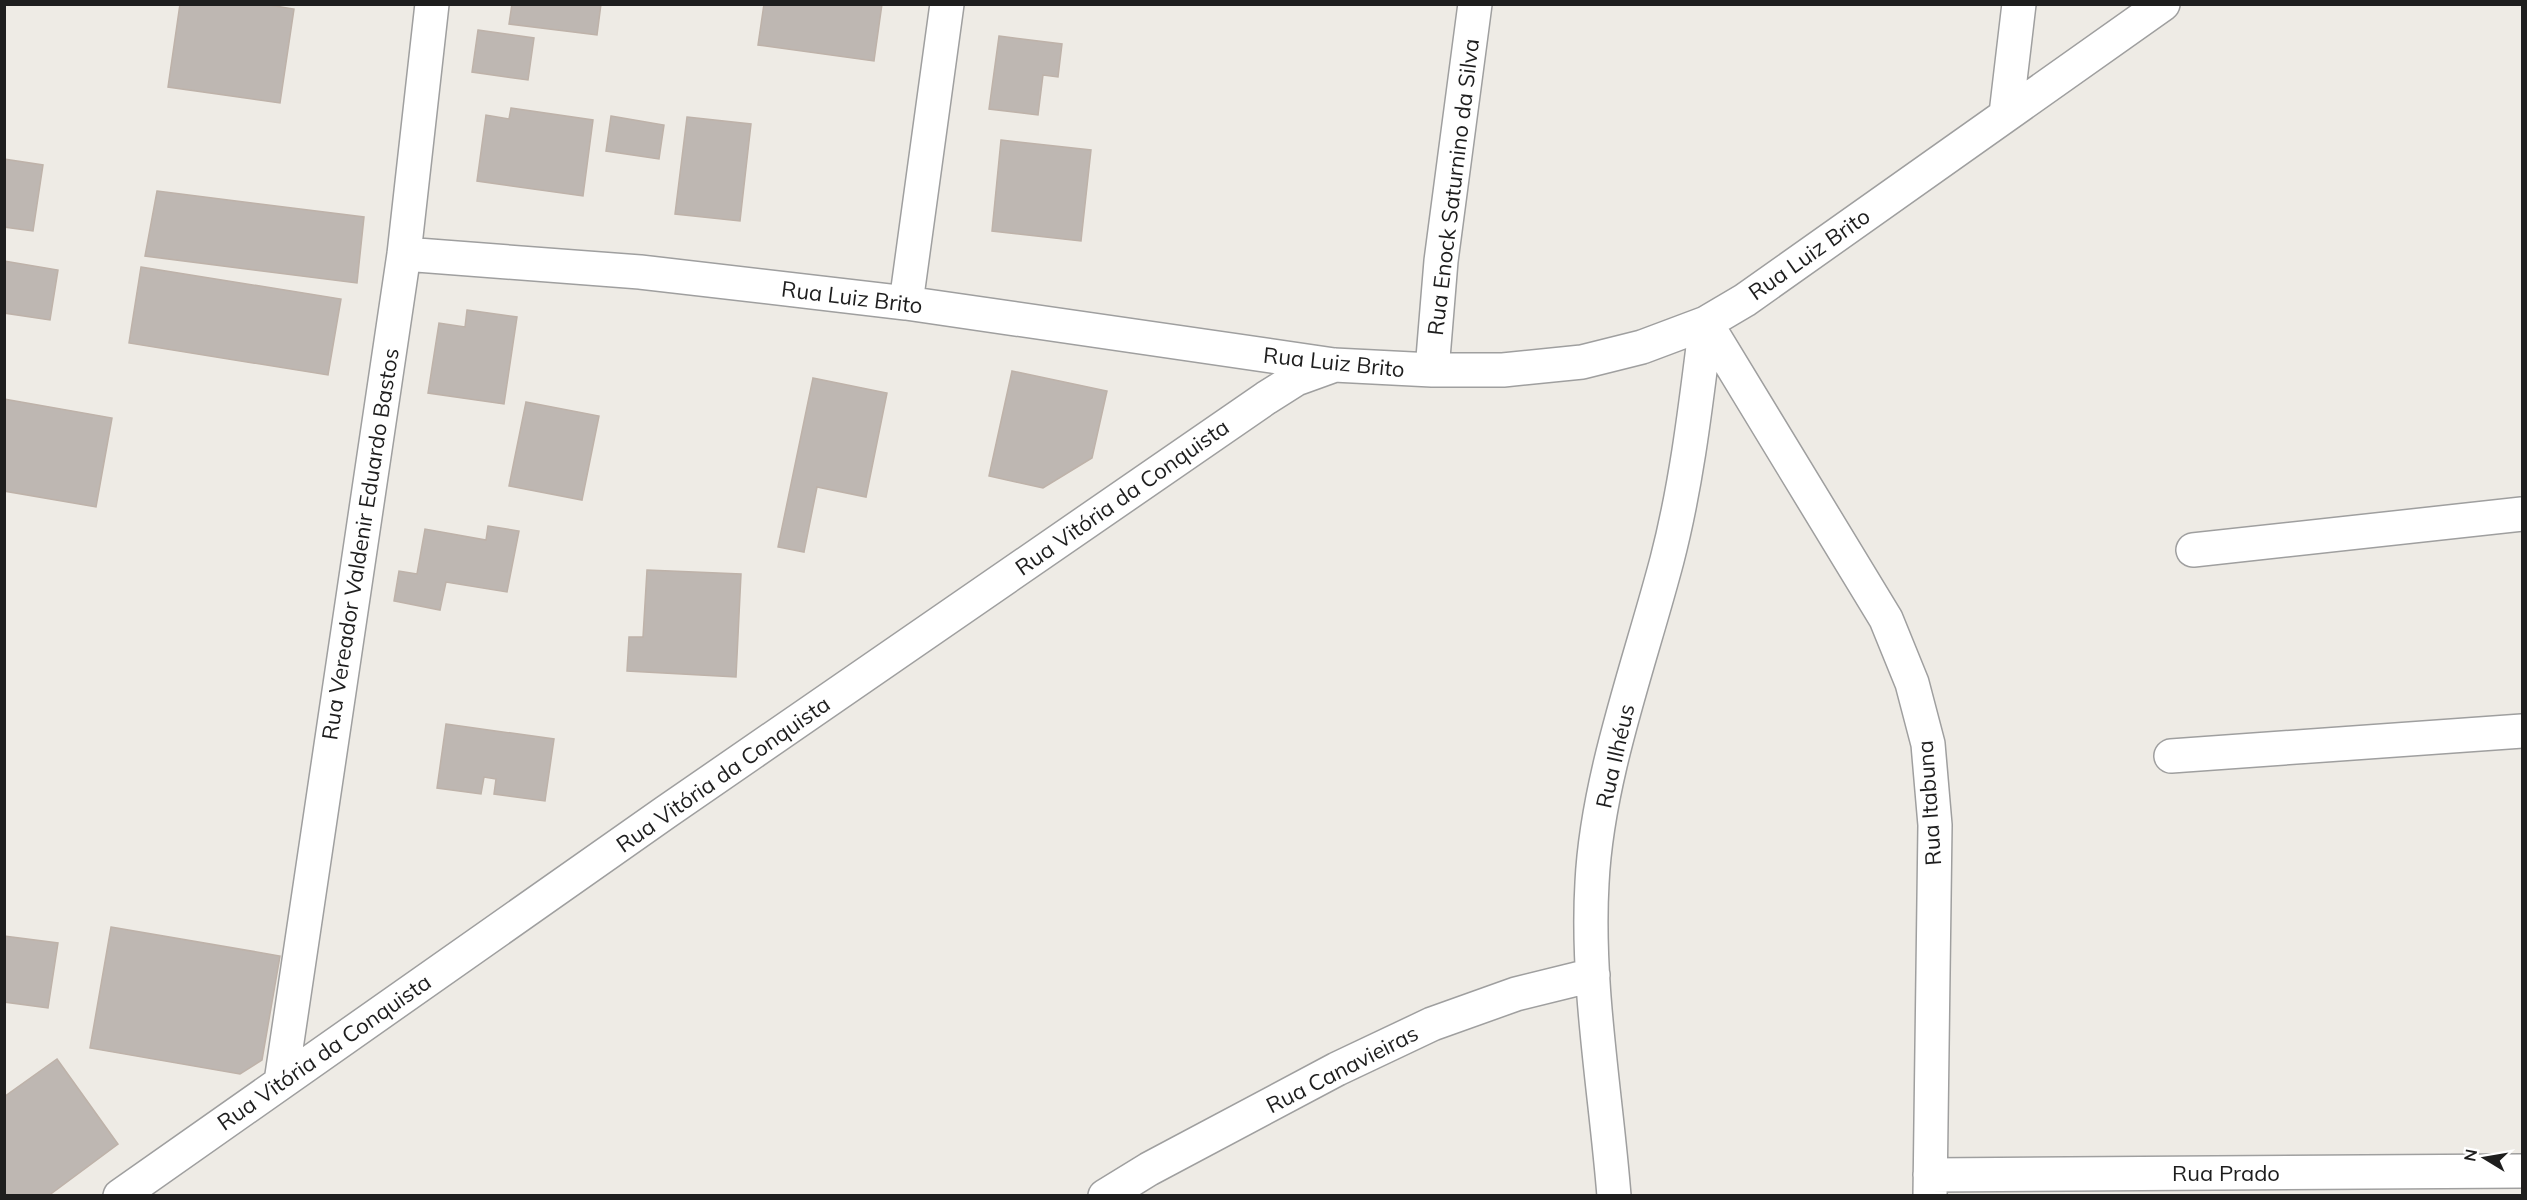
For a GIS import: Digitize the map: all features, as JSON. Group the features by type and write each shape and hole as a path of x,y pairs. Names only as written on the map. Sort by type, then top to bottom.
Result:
{"street":[{"name":"Rua Vereador Valdenir Eduardo Bastos","path":"281,1082 404,254 432,4"},
{"path":"906,303 947,4"},
{"name":"Rua Enock Saturnino da Silva","path":"1432,370 1441,261 1475,4"},
{"path":"2006,114 2019,4"},
{"name":"Rua Luiz Brito","path":"404,254 640,272 906,303 1334,365 1432,370 1503,370 1582,362 1642,347 1706,323 1744,300 2163,4"},
{"name":"Rua Ilhéus","path":"1614,1196 1593,975 1592,883 1602,807 1620,729 1667,558 1685,480 1706,323"},
{"name":"Rua Itabuna","path":"1706,323 1886,619 1915,693 1928,744 1935,825 1930,1185"},
{"name":"Rua Vitória da Conquista","path":"120,1196 1266,398 1296,379 1334,365"},
{"path":"2193,550 2523,514"},
{"path":"2171,756 2523,731"},
{"name":"Rua Canavieiras","path":"1105,1196 1149,1169 1337,1069 1432,1024 1516,994 1593,975"},
{"name":"Rua Prado","path":"1930,1185 2523,1172"}],"building":[{"path":"180,4 263,4 294,9 280,103 168,87"},
{"path":"512,4 601,4 597,35 509,24"},
{"path":"764,4 882,4 874,61 758,45"},
{"path":"478,30 534,38 528,80 472,72"},
{"path":"999,36 1062,44 1058,77 1043,75 1038,115 989,109"},
{"path":"511,108 593,120 583,196 477,181 486,115 509,119"},
{"path":"611,116 664,125 659,159 606,151"},
{"path":"687,117 751,124 740,221 675,214"},
{"path":"1001,140 1091,150 1081,241 992,231"},
{"path":"4,159 43,165 33,231 4,227"},
{"path":"157,191 364,217 357,283 145,256"},
{"path":"4,261 58,270 50,320 4,313"},
{"path":"141,267 341,299 328,375 129,343"},
{"path":"467,310 517,317 504,404 428,393 439,323 465,327"},
{"path":"1012,371 1107,391 1092,458 1043,488 989,476"},
{"path":"813,378 887,393 866,497 817,487 804,552 778,547"},
{"path":"4,399 112,418 96,507 4,491"},
{"path":"526,402 599,416 582,500 509,486"},
{"path":"488,526 519,531 507,592 446,582 440,610 394,601 399,571 417,574 425,529 486,540"},
{"path":"647,570 741,574 736,677 627,671 629,637 643,637"},
{"path":"446,724 554,739 545,801 494,794 496,779 484,777 481,794 437,788"},
{"path":"111,927 280,956 262,1060 240,1074 90,1048"},
{"path":"4,936 58,943 48,1008 4,1002"},
{"path":"57,1059 118,1144 48,1196 4,1196 4,1097"}]}
